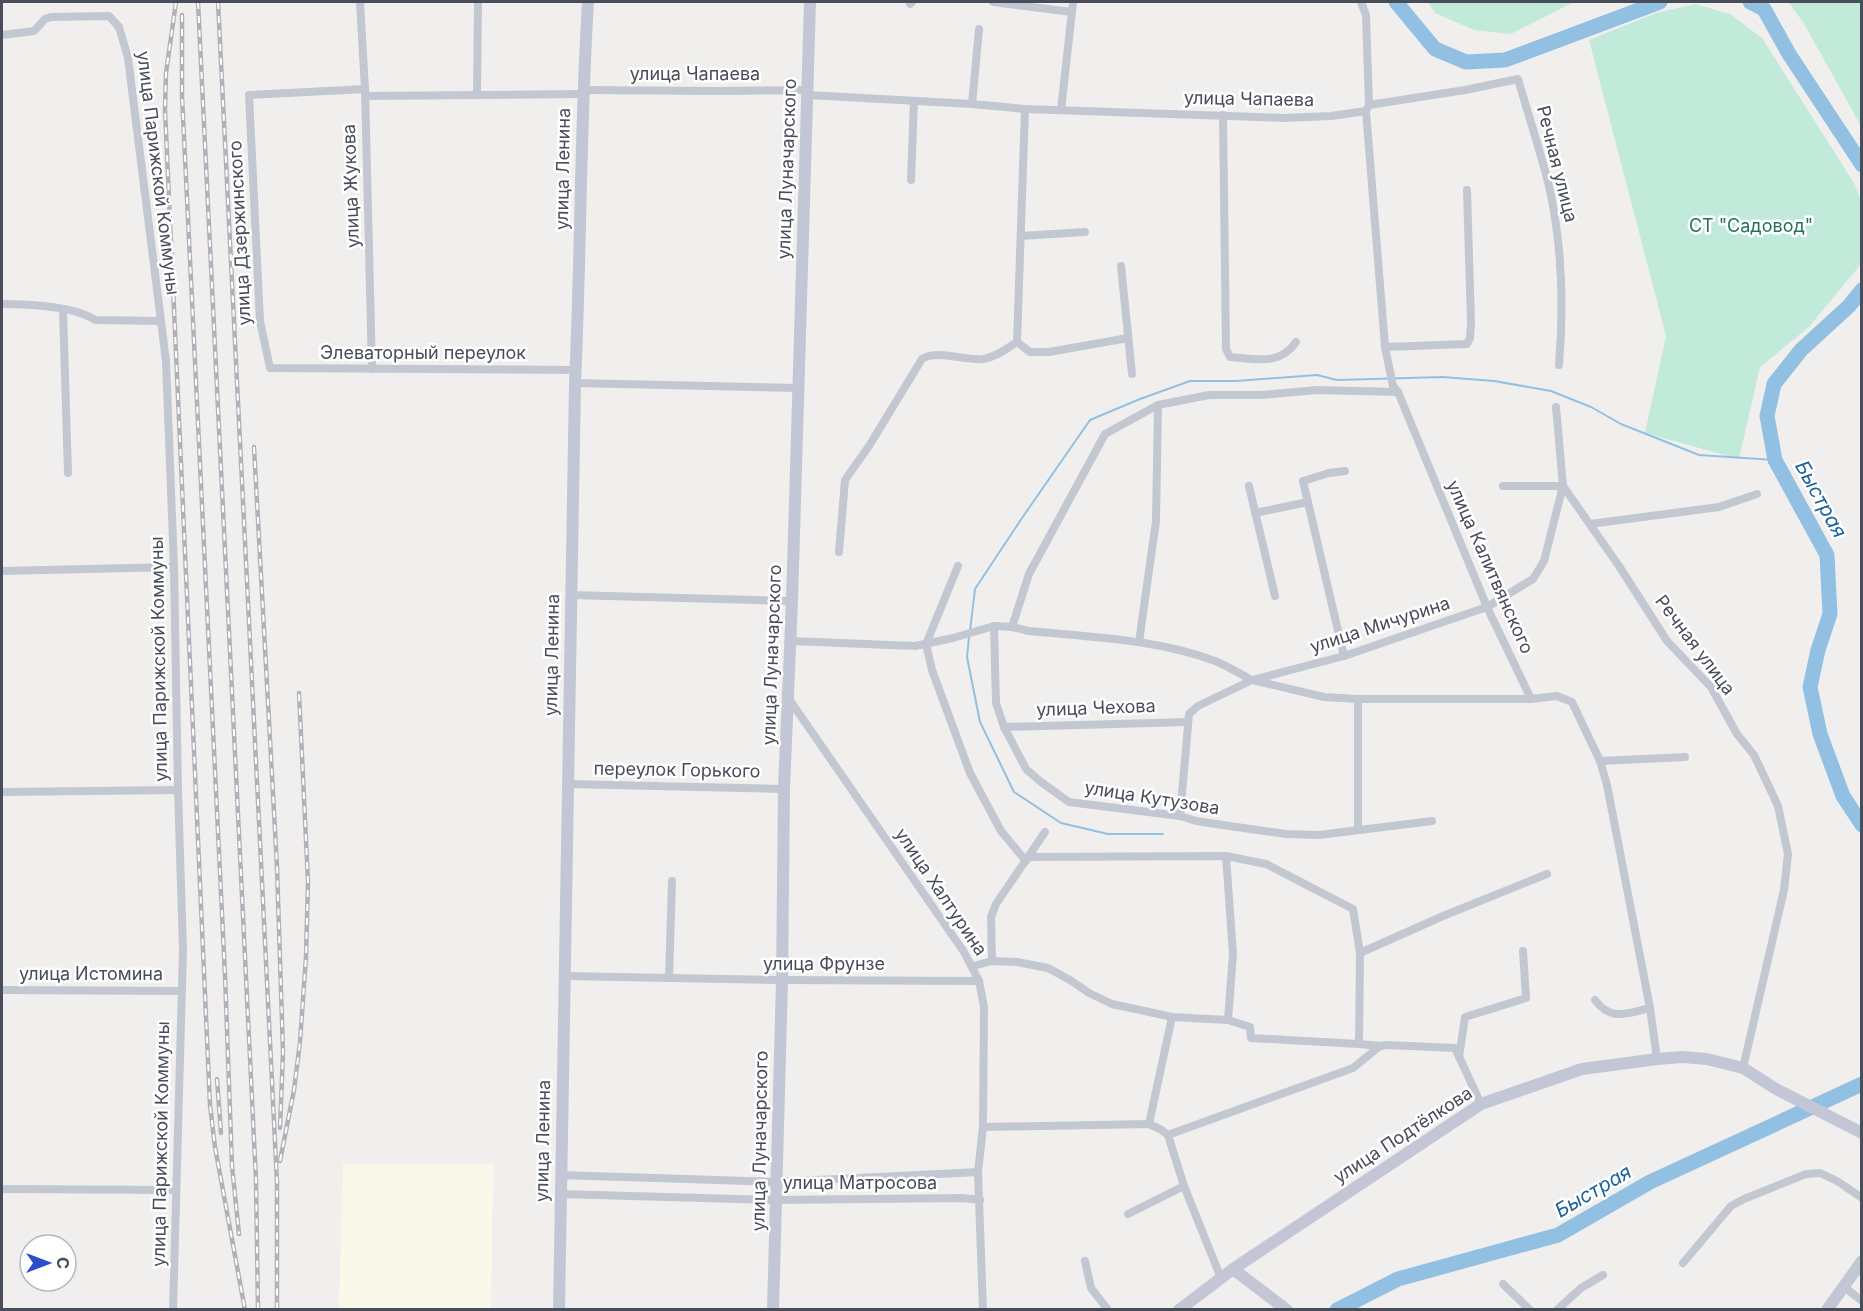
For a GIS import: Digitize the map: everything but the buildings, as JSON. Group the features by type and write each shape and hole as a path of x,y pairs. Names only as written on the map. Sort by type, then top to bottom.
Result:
{"main road":[{"name":"улица Ленина","path":"559,1310 582,92 588,2"},
{"name":"улица Луначарского","path":"773,1310 782,980 784,789 791,641 810,2"},
{"name":"улица Подтёлкова","path":"1179,1310 1233,1269 1481,1104 1582,1070 1657,1059 1707,1059 1743,1068 1776,1089 1862,1133"},
{"path":"1827,1310 1862,1261"},
{"path":"1233,1269 1287,1310"}],"street":[{"name":"улица Жукова","path":"360,2 365,92 372,369"},
{"path":"477,95 478,2"},
{"path":"993,2 1072,12"},
{"path":"1061,110 1073,2"},
{"name":"улица Калитвянского","path":"1361,2 1366,15 1367,108 1386,350 1395,389 1487,608 1531,699"},
{"name":"улица Парижской Коммуны","path":"2,35 34,31 45,18 109,16 119,27 128,58 166,361 174,567 183,950 173,1310"},
{"path":"972,104 979,29"},
{"name":"улица Чапаева","path":"249,95 365,92 477,95 582,92 808,92 1025,109 1284,118 1319,117 1518,79"},
{"name":"Речная улица","path":"1518,79 1549,185 1558,241 1563,326 1559,365"},
{"name":"улица Дзержинского","path":"249,95 260,321 270,368"},
{"path":"911,180 914,101"},
{"path":"1017,342 1025,109"},
{"path":"1223,115 1226,349 1230,357 1276,359 1289,352 1296,342"},
{"path":"1386,350 1467,344 1470,338 1471,323 1467,190"},
{"path":"1021,236 1085,232"},
{"path":"1121,266 1132,374"},
{"path":"2,303 39,305 88,316 94,320 160,321"},
{"path":"63,310 68,474"},
{"path":"1017,342 1030,352 1049,352 1128,338"},
{"path":"839,552 845,480 869,446 922,359 927,355 983,358 1001,353 1017,342"},
{"name":"Элеваторный переулок","path":"270,368 372,369 798,388"},
{"path":"1012,627 1029,574 1105,434 1158,405 1209,394 1395,389"},
{"path":"1139,642 1156,521 1158,405"},
{"path":"1503,486 1563,486 1556,407"},
{"path":"1344,656 1303,482 1345,471"},
{"path":"1249,486 1275,596"},
{"name":"Речная улица","path":"1563,486 1619,566 1667,641 1711,687 1737,734 1754,755 1778,806 1788,854 1784,890 1743,1068"},
{"name":"улица Мичурина","path":"1252,680 1344,656 1487,608 1533,579 1539,570 1552,534 1563,486"},
{"path":"1590,524 1719,507 1757,494"},
{"path":"1255,513 1308,502"},
{"path":"958,566 926,644 932,670 970,773 1001,831 1028,859 1226,856 1266,864 1353,909 1360,953 1359,1044"},
{"path":"2,572 174,567"},
{"path":"571,595 792,601"},
{"path":"791,641 915,646 994,626 1012,627 1029,631 1139,642 1216,661 1252,680 1324,697 1531,699 1557,696 1572,702 1600,761 1606,784 1650,1008 1657,1059"},
{"name":"улица Кутузова","path":"994,626 996,703 1004,727 1026,769 1069,802 1180,816 1207,823 1286,834 1319,835 1432,821"},
{"path":"1180,816 1189,714 1198,706 1252,680"},
{"name":"улица Халтурина","path":"789,699 973,966 979,981 984,1007 983,1127 978,1172 983,1310"},
{"path":"1358,699 1358,830"},
{"name":"улица Чехова","path":"1004,727 1188,722"},
{"path":"1600,761 1685,757"},
{"name":"переулок Горького","path":"568,784 784,789"},
{"path":"2,792 178,790"},
{"path":"992,961 991,917 996,904 1045,832"},
{"path":"1226,856 1233,954 1228,1020"},
{"path":"1360,953 1547,874"},
{"path":"669,978 672,881"},
{"path":"1459,1058 1465,1017 1526,998 1523,951"},
{"path":"973,966 992,961 1017,962 1048,968 1112,1004 1172,1017 1228,1020 1250,1027 1251,1038 1455,1048 1481,1104"},
{"name":"улица Фрунзе","path":"564,976 979,981"},
{"name":"улица Истомина","path":"2,990 181,991"},
{"path":"1595,1000 1602,1010 1616,1015 1650,1008"},
{"path":"1149,1124 1172,1017"},
{"path":"1168,1135 1353,1068 1380,1046"},
{"path":"983,1127 1149,1124 1160,1129 1168,1135 1184,1186 1221,1278"},
{"name":"улица Матросова","path":"560,1175 777,1182 978,1172"},
{"path":"1683,1263 1731,1206 1806,1174 1820,1173 1838,1181 1862,1198"},
{"path":"1128,1214 1184,1186"},
{"path":"2,1189 176,1190"},
{"name":"улица Матросова","path":"560,1194 776,1200 963,1198 980,1200"},
{"path":"1085,1261 1091,1288 1108,1310"},
{"path":"1557,1310 1581,1288 1603,1275"},
{"path":"1503,1284 1530,1310"},
{"path":"1844,1286 1862,1301"}],"shaded area":[{"path":"343,1164 493,1164 491,1309 339,1309"}],"green space":[{"path":"1428,2 1574,2 1511,34 1474,30 1435,13"},
{"path":"1788,2 1861,2 1861,126 1803,22"},
{"name":"СТ \"Садовод\"","path":"1695,4 1730,14 1762,38 1854,183 1861,200 1861,264 1809,327 1760,367 1739,459 1645,433 1666,336 1589,40 1656,13"}],"waterway":[{"name":"Быстрая","path":"1396,2 1435,49 1466,62 1505,60 1660,2"},
{"name":"Быстрая","path":"1750,2 1764,9 1789,54 1862,165"},
{"name":"Быстрая","path":"1862,290 1849,306 1801,350 1774,384 1767,416 1775,460 1827,555 1830,614 1818,650 1810,687 1820,734 1843,796 1862,825"},
{"path":"970,631 975,589 1090,420 1190,381 1236,381 1317,375 1337,380 1443,377 1494,381 1551,391 1591,407 1621,424 1699,455 1775,460"},
{"path":"969,637 967,657 980,722 1014,792 1061,823 1108,834 1163,834"},
{"name":"Быстрая","path":"1337,1310 1398,1279 1558,1235 1650,1182 1862,1084"}],"railway":[{"path":"176,2 166,73 165,110 210,1105 215,1147 245,1310"},
{"path":"198,2 256,1180 258,1310"},
{"path":"218,2 277,1182 277,1310"},
{"path":"182,15 182,96 225,975 232,1166 239,1234"},
{"path":"254,447 277,867 283,1052 280,1128"},
{"path":"280,1161 294,1090 306,957 308,882 299,693"},
{"path":"217,1079 221,1133"}]}
